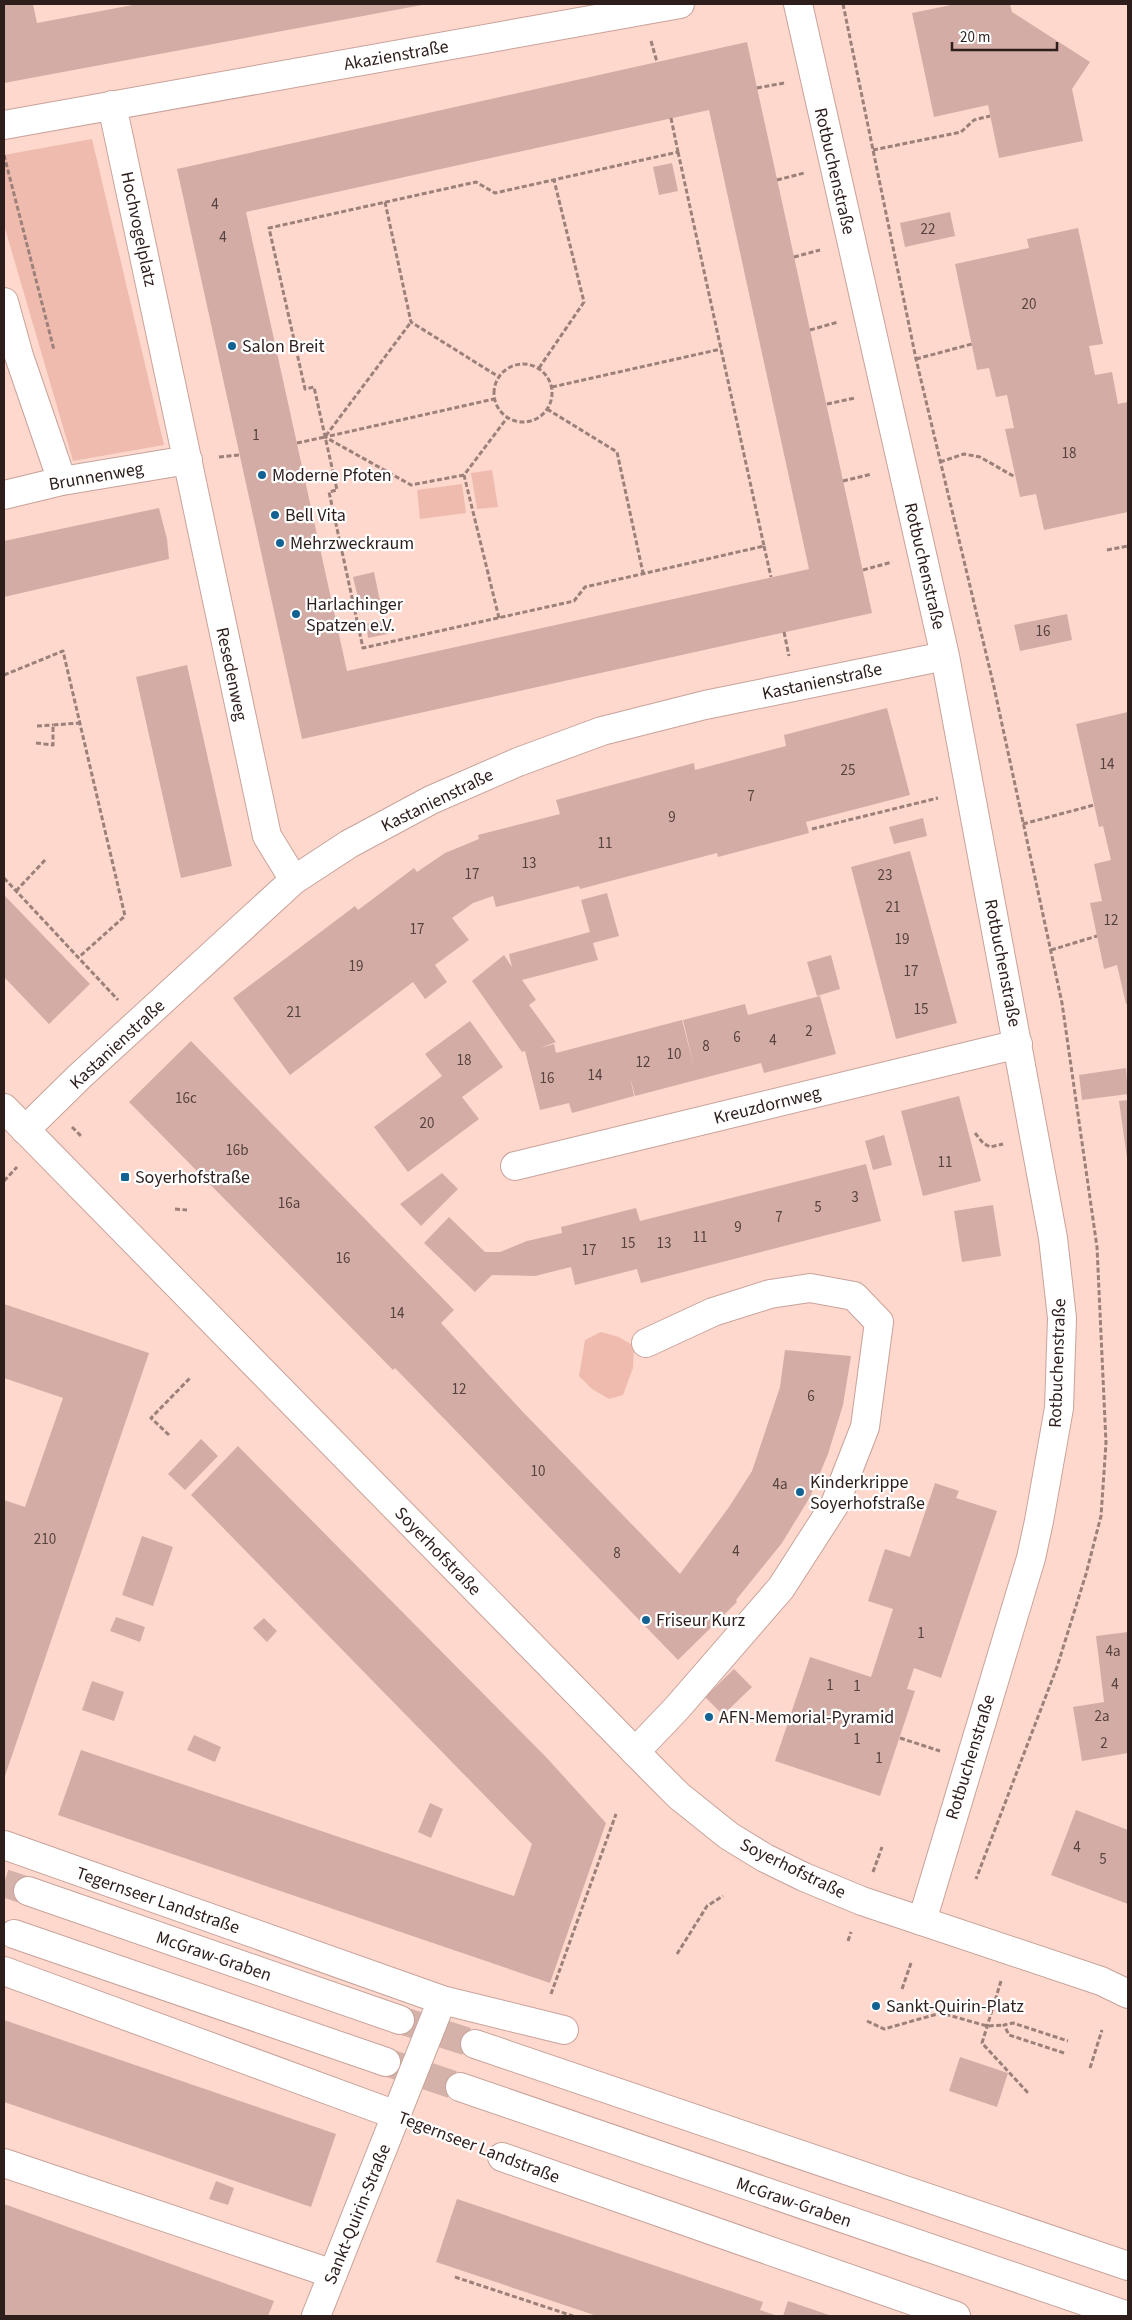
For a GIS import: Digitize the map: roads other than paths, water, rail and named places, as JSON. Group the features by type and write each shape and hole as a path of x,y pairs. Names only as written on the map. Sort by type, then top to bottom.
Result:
{"main road":[{"name":"Akazienstraße","path":"112,105 680,4"},
{"name":"Rotbuchenstraße","path":"798,4 945,656 1054,1246 1062,1318 1059,1408 1031,1558 922,1921"},
{"path":"4,125 112,105"},
{"name":"Hochvogelplatz","path":"112,105 188,460"},
{"path":"4,302 19,356 62,481"},
{"name":"Brunnenweg","path":"4,495 62,481 188,460"},
{"name":"Resedenweg","path":"188,460 267,836 294,880"},
{"name":"Kastanienstraße","path":"25,1130 80,1076 294,880 349,844 431,800 518,762 602,731 704,705 945,656"},
{"name":"Kreuzdornweg","path":"515,1166 1018,1044"},
{"name":"Soyerhofstraße","path":"4,1108 679,1796 729,1836 758,1854 804,1878 922,1921"},
{"path":"635,1752 677,1708 781,1588 835,1504 865,1427 879,1322 854,1296 810,1288 770,1294 712,1312 646,1343"},
{"name":"Tegernseer Landstraße","path":"6,1852 442,2000 552,2027"},
{"name":"McGraw-Graben","path":"28,1891 400,2020"},
{"path":"922,1921 1101,1981 1128,1994"},
{"path":"14,1934 386,2062"},
{"name":"Tegernseer Landstraße","path":"4,1971 396,2115"},
{"path":"1101,1981 1128,1982"},
{"name":"Sankt-Quirin-Straße","path":"316,2316 442,2000"},
{"path":"475,2044 1128,2266"},
{"name":"McGraw-Graben","path":"460,2087 1128,2316"},
{"name":"Tegernseer Landstraße","path":"502,2157 956,2316"},
{"path":"4,2163 333,2274"}],"tunnel":[{"path":"4,1883 28,1891"},
{"path":"400,2020 475,2044"},
{"path":"386,2062 460,2087"}],"place":[{"name":"Salon Breit","path":"232,346"},
{"name":"Moderne Pfoten","path":"262,475"},
{"name":"Bell Vita","path":"275,515"},
{"name":"Mehrzweckraum","path":"280,543"},
{"name":"Harlachinger Spatzen e.V.","path":"296,614"},
{"name":"Soyerhofstraße","path":"125,1177"},
{"name":"Kinderkrippe Soyerhofstraße","path":"800,1492"},
{"name":"Friseur Kurz","path":"646,1620"},
{"name":"AFN-Memorial-Pyramid","path":"709,1717"},
{"name":"Sankt-Quirin-Platz","path":"876,2006"}]}
